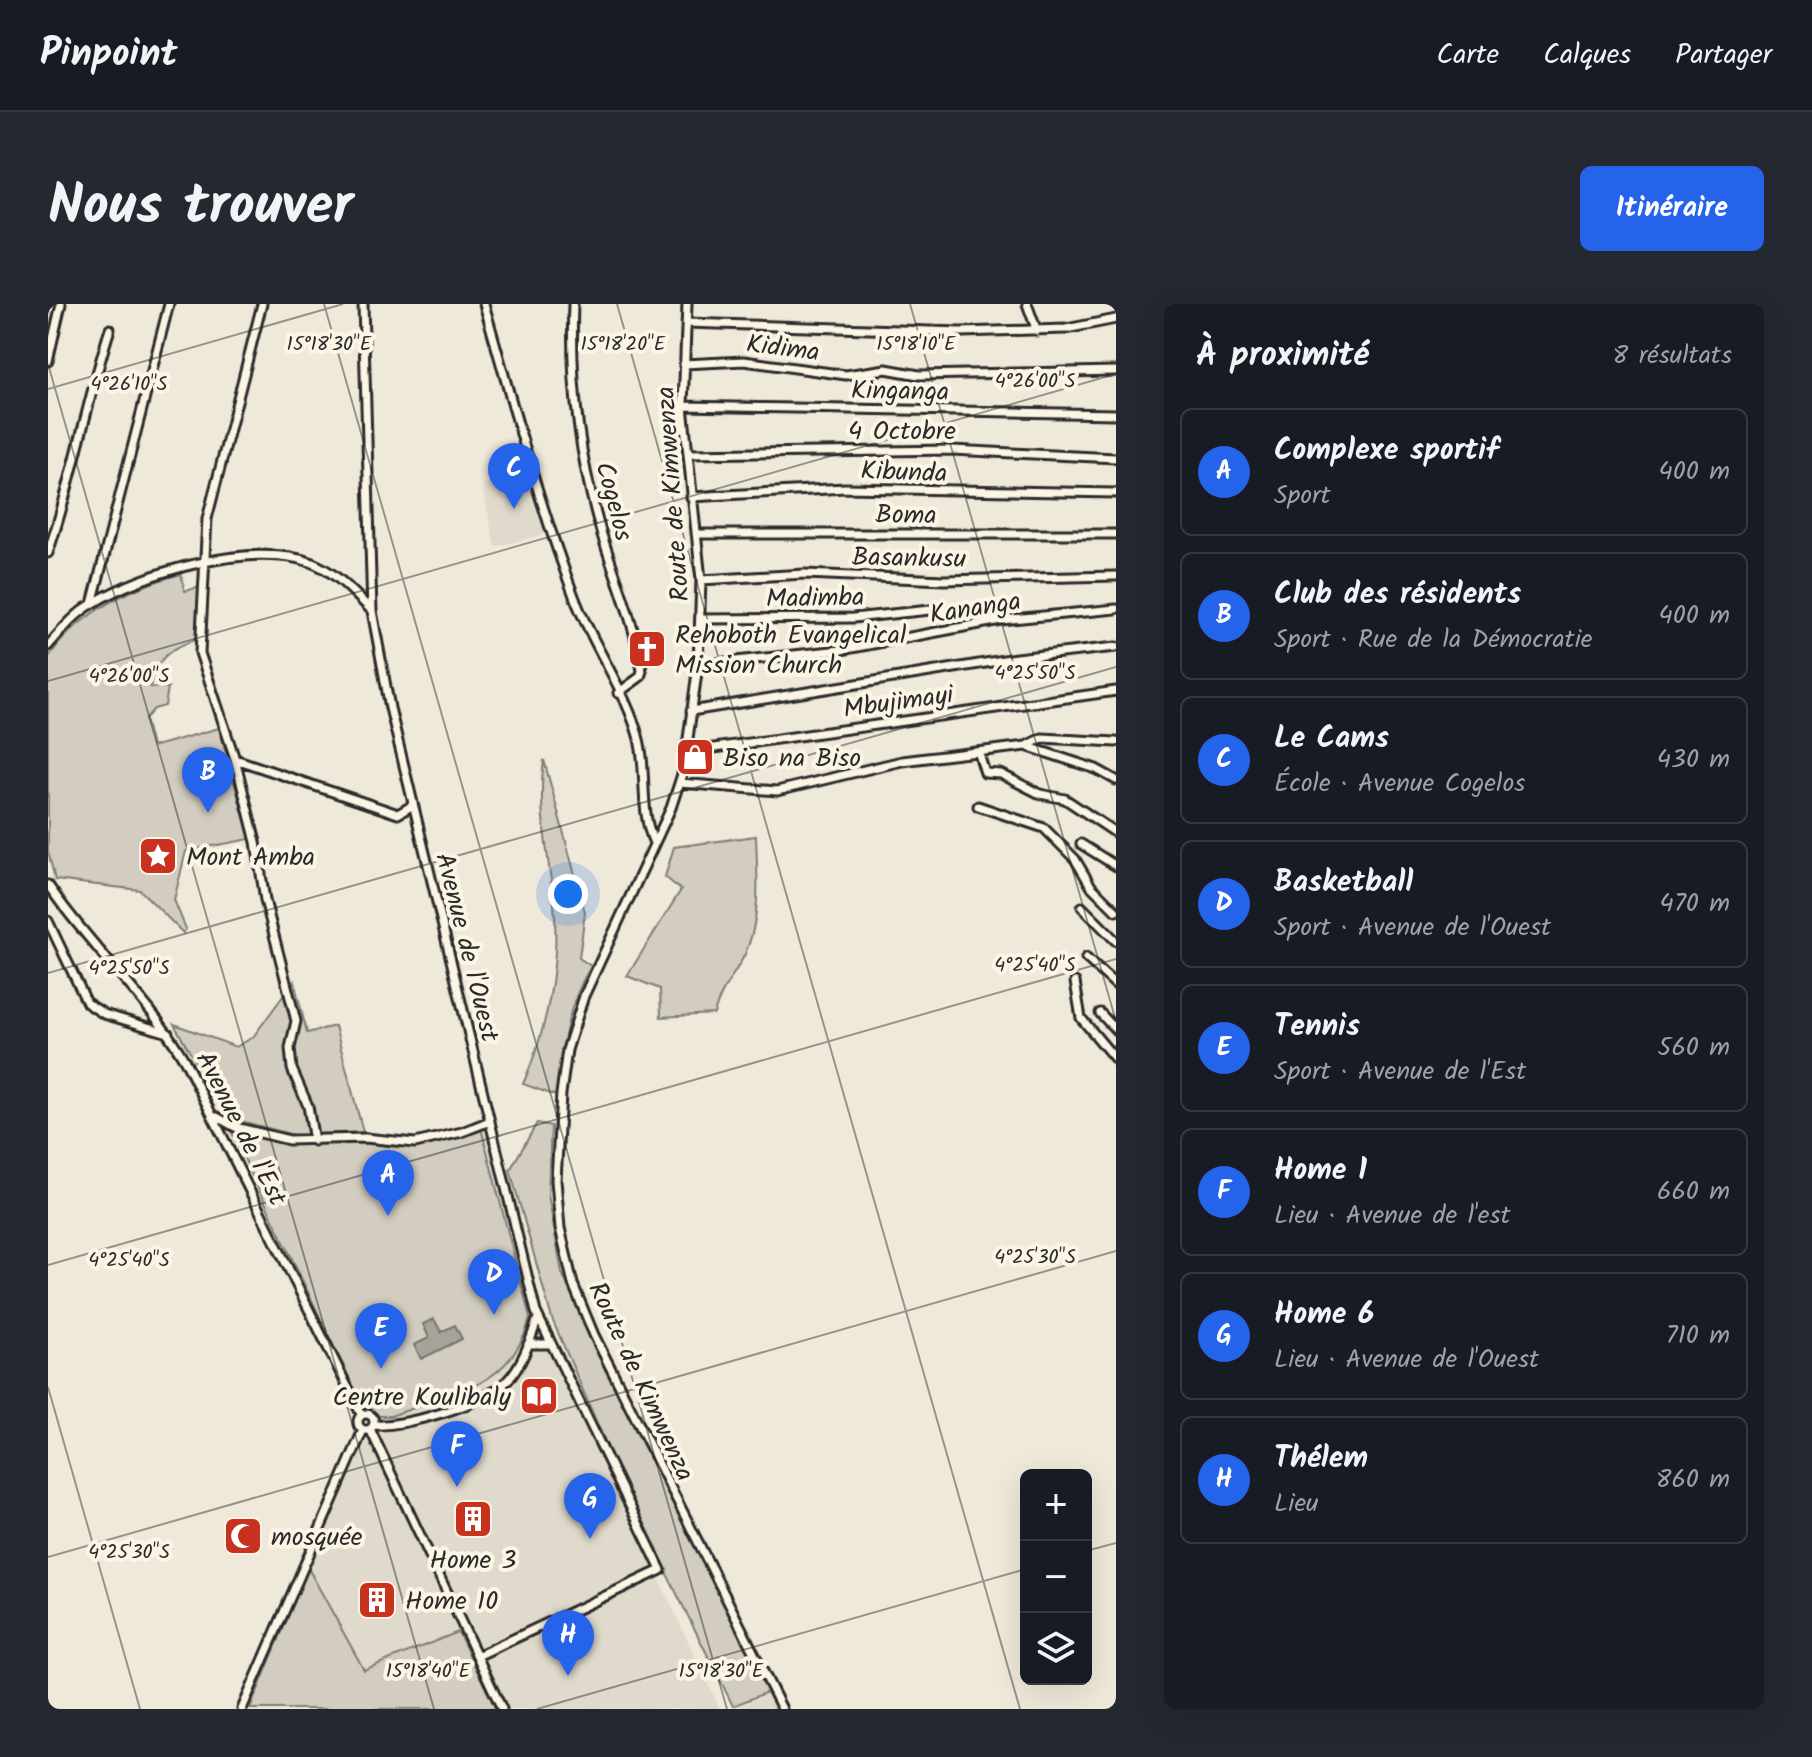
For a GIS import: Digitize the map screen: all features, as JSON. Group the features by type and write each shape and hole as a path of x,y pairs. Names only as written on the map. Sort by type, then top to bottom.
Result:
{"street":[{"path":"48,361 61,304"},
{"path":"92,604 169,304"},
{"path":"262,304 207,519 201,660 235,759 256,842 265,900 296,1021 290,1048 292,1069 308,1106 314,1141"},
{"name":"Avenue de l'Ouest","path":"363,304 372,611 413,805 538,1318 661,1570 477,1656"},
{"path":"484,304 549,527 574,599 636,729 645,784 645,817 654,843"},
{"name":"Cogelos","path":"573,304 571,351 577,434 601,534 642,671 640,677 618,693"},
{"name":"Route de Kimwenza","path":"687,304 683,406 701,580 698,665 680,783 590,979 567,1050 557,1142 560,1228 573,1284 594,1335 782,1709"},
{"path":"1027,304 1037,331"},
{"path":"686,323 1037,331 1081,327 1116,319"},
{"path":"48,553 65,504 79,435 110,329"},
{"name":"Kidima","path":"684,364 744,361 846,375 886,369 919,375 1116,371"},
{"name":"Kinganga","path":"683,406 1116,414"},
{"name":"4 Octobre","path":"688,454 952,450 1116,458"},
{"name":"Kibunda","path":"691,497 845,488 1116,493"},
{"name":"Boma","path":"696,534 1116,534"},
{"path":"48,646 92,604 147,578 257,554 285,555 312,562 338,577 372,611"},
{"name":"Basankusu","path":"701,580 805,574 944,580 1116,576"},
{"name":"Kananga","path":"698,665 841,650 1001,620 1116,609"},
{"name":"Madimba","path":"700,619 853,618 930,610"},
{"path":"691,711 1016,658 1116,647"},
{"name":"Mbujimayi","path":"686,752 1116,691"},
{"path":"680,783 777,791 902,761 979,754 1026,746 1042,738 1116,742"},
{"path":"1026,746 1096,769 1116,780"},
{"path":"979,754 985,773 1001,774 1040,794 1065,799 1116,833"},
{"path":"235,759 398,814 413,805"},
{"path":"978,806 1044,828 1075,859 1091,886 1116,911"},
{"path":"1081,844 1116,866"},
{"name":"Avenue de l'Est","path":"48,885 169,1033 215,1116 361,1414"},
{"path":"1082,907 1116,941"},
{"path":"48,921 58,947 90,1006 104,1014 169,1033"},
{"path":"48,951 58,947"},
{"path":"1086,958 1116,985"},
{"path":"1075,982 1081,1018 1116,1060"},
{"path":"1100,1013 1116,1030"},
{"path":"215,1116 235,1127 275,1138 314,1141 365,1138 419,1143 490,1121"},
{"path":"369,1428 401,1425 486,1394 506,1382 528,1344 538,1318"},
{"path":"528,1344 550,1344"},
{"name":"Avenue de l'Est","path":"361,1414 371,1415 369,1428 357,1423 361,1414"},
{"path":"369,1428 502,1709"},
{"path":"242,1709 369,1428"}],"shaded area":[{"path":"532,477 549,533 495,547 482,485"},
{"path":"181,574 185,591 204,586 201,638 174,649 156,668 150,687 168,688 165,706 154,709 145,719 152,747 219,728 250,839 186,851 174,900 186,929 183,933 140,890 55,880 48,851 48,658 75,627 107,604"},
{"path":"544,760 585,912 579,958 591,966 571,1013 556,1096 523,1084 545,1019 555,951 554,905 543,815"},
{"path":"756,836 754,925 745,954 714,1014 661,1017 660,989 627,976 681,890 665,877 674,847"},
{"path":"294,981 307,1033 335,1026 363,1132 294,1135 226,1117 174,1024 236,1047 253,1037"},
{"path":"537,1123 551,1126 548,1194 562,1273 623,1406 770,1691 733,1706 633,1506 552,1319 510,1170"},
{"path":"489,1125 535,1314 720,1709 250,1709 359,1441 373,1430 375,1416 361,1403 347,1376 230,1129 272,1141 308,1145 365,1142 413,1146"},
{"path":"481,1128 530,1318 509,1360 494,1374 457,1394 391,1416 375,1416 361,1403 230,1129 272,1141 308,1145 365,1142 413,1146"},
{"path":"434,1319 441,1332 455,1325 462,1339 421,1359 414,1345 429,1338 423,1324"},
{"path":"308,1568 364,1670 458,1632 496,1709 250,1709"},
{"path":"768,1693 777,1709 735,1709"}],"place":[{"name":"Le Cams","path":"514,509"},
{"name":"Rehoboth Evangelical Mission Church","path":"647,649"},
{"name":"Biso na Biso","path":"695,757"},
{"name":"Club des résidents","path":"208,813"},
{"name":"Mont Amba","path":"158,856"},
{"name":"Complexe sportif","path":"388,1216"},
{"name":"Basketball","path":"494,1315"},
{"name":"Tennis","path":"381,1369"},
{"name":"Centre Koulibaly","path":"539,1396"},
{"name":"Home 1","path":"457,1487"},
{"name":"Home 3","path":"473,1519"},
{"name":"mosquée","path":"243,1536"},
{"name":"Home 6","path":"590,1539"},
{"name":"Home 10","path":"377,1600"},
{"name":"Thélem","path":"568,1676"}]}
